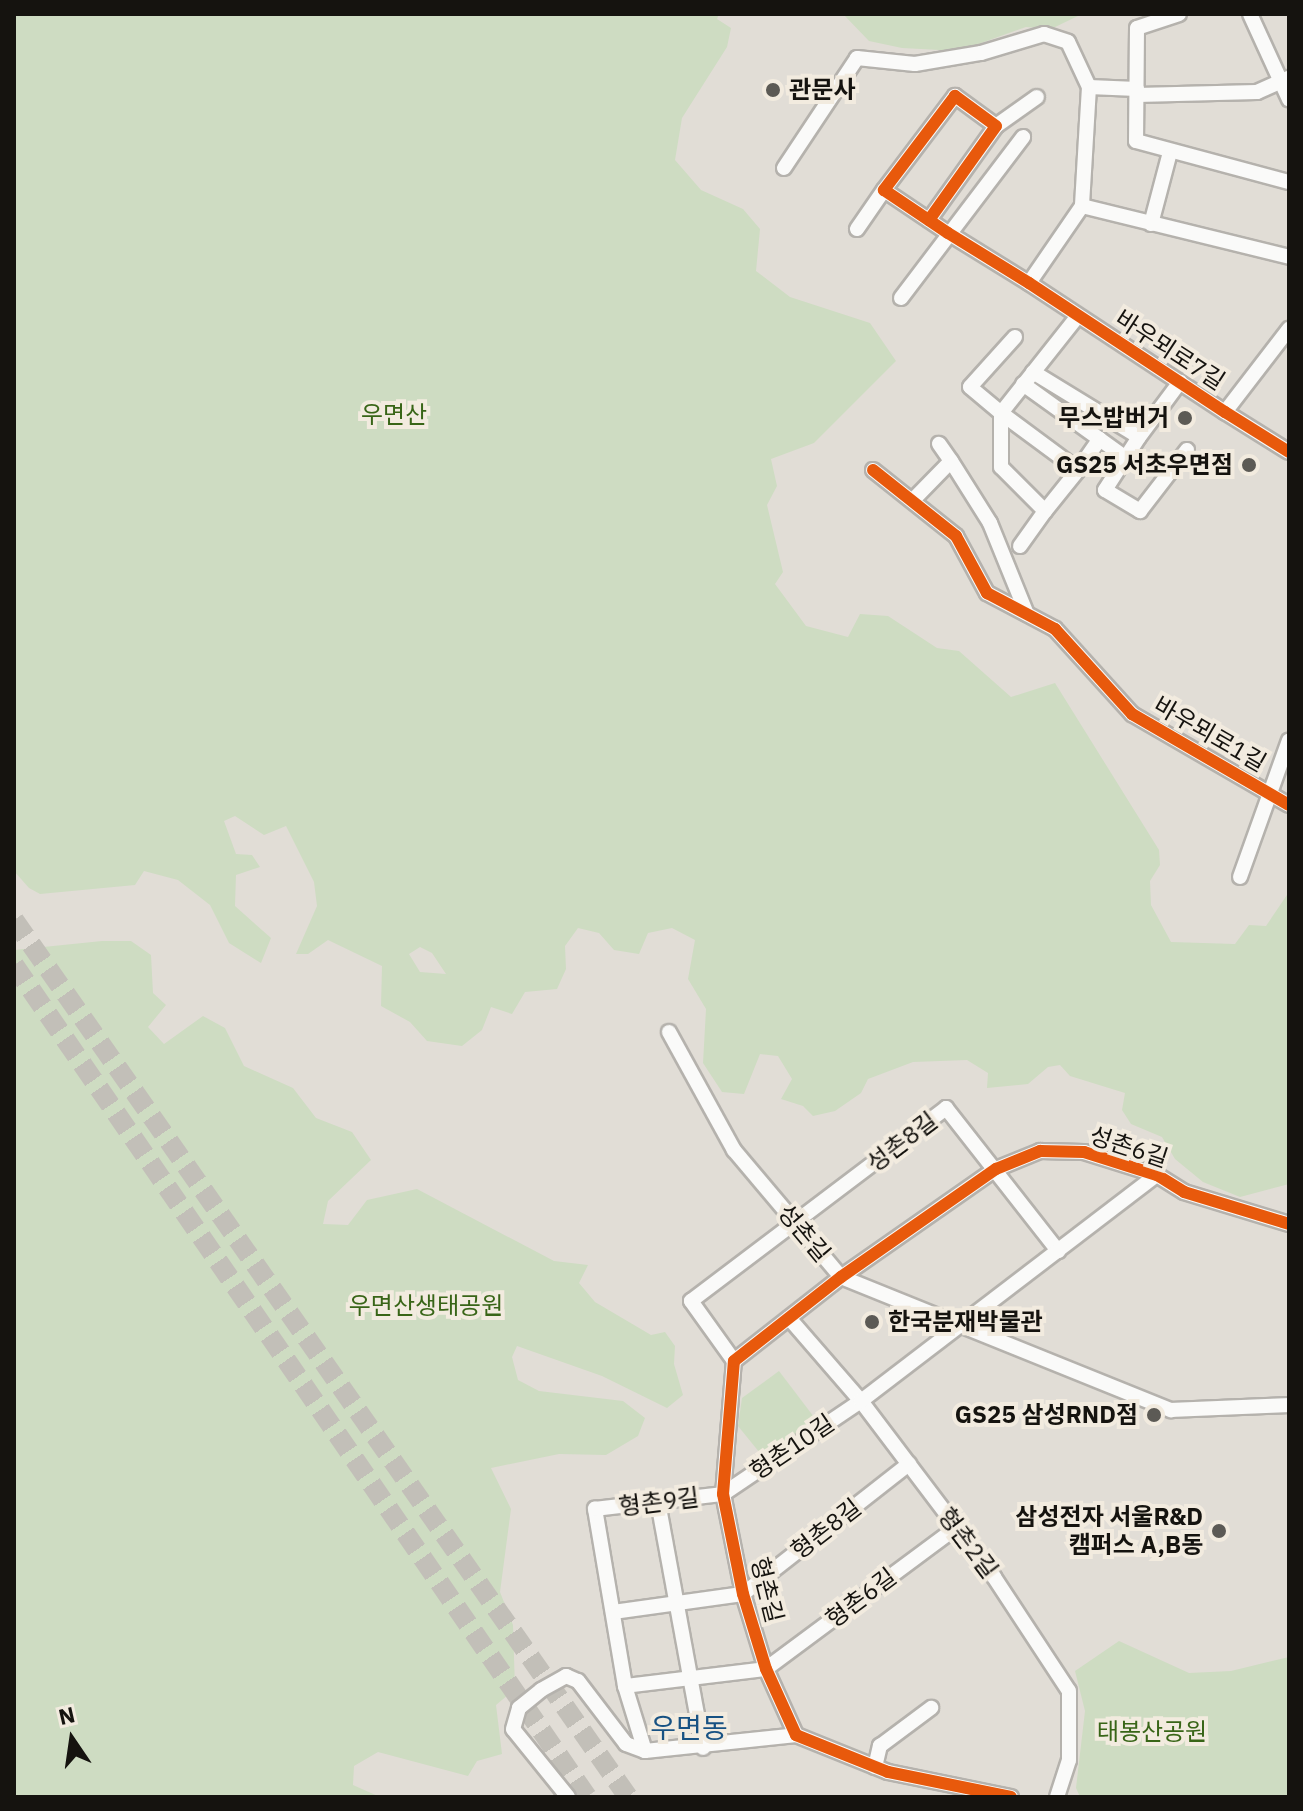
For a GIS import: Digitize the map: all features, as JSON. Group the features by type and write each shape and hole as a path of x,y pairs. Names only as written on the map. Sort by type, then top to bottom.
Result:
{"street":[{"path":"1179,14 1137,28 1136,141 1289,182"},
{"path":"1250,14 1284,79 1289,99"},
{"path":"784,168 857,58 915,64 981,53 1044,34 1068,42 1089,87 1082,206 1029,283"},
{"path":"1089,87 1137,92 1257,92 1284,79"},
{"path":"857,229 955,96 996,126"},
{"path":"929,220 996,126 1037,97"},
{"path":"901,298 1023,137"},
{"path":"1151,224 1170,152"},
{"name":"바우뫼로7길","path":"884,190 1289,452"},
{"path":"1082,206 1289,257"},
{"path":"1045,511 1001,467 1001,413 1077,317"},
{"name":"바우뫼로7길","path":"1225,412 1289,329"},
{"path":"1015,337 970,387 1078,470"},
{"path":"1033,372 1139,437"},
{"path":"1180,382 1105,490 1140,511 1187,450"},
{"path":"1023,384 1126,458"},
{"path":"1020,546 1100,439"},
{"path":"939,444 990,523 1027,614"},
{"path":"913,500 951,461"},
{"name":"바우뫼로1길","path":"873,470 956,536 987,593 1055,629 1132,714 1289,805"},
{"path":"1240,877 1267,794 1289,740"},
{"name":"성촌길","path":"669,1032 734,1150 841,1277 1171,1410 1289,1405"},
{"name":"성촌8길","path":"794,1223 946,1108 996,1169"},
{"name":"성촌6길","path":"841,1277 996,1169 1040,1151 1084,1152 1157,1175 1184,1192 1289,1224"},
{"path":"996,1169 1058,1251"},
{"name":"형촌10길","path":"723,1494 861,1401 1157,1175"},
{"path":"794,1223 691,1301 734,1361 841,1277"},
{"name":"형촌2길","path":"789,1318 861,1401 957,1527 1069,1691 1069,1760 1057,1797"},
{"name":"형촌길","path":"734,1361 723,1494 743,1594 766,1669 796,1735"},
{"name":"형촌8길","path":"743,1594 909,1464"},
{"name":"형촌9길","path":"613,1612 595,1509 723,1494"},
{"path":"658,1502 679,1603 703,1748"},
{"name":"형촌6길","path":"766,1669 957,1527"},
{"path":"645,1751 625,1686 613,1612 743,1594"},
{"path":"625,1686 766,1669"},
{"path":"568,1797 513,1729 519,1708 541,1690 566,1676 578,1681 626,1744 645,1751 703,1748 796,1735 875,1767 1011,1797"},
{"path":"875,1767 880,1746 931,1708"}],"green space":[{"name":"우면산","path":"14,14 719,14 717,19 731,28 727,47 682,118 675,160 701,190 743,209 760,229 756,271 790,297 870,323 896,361 814,443 771,459 777,486 767,505 783,572 775,584 806,626 848,637 860,614 888,616 937,648 959,651 1011,697 1055,683 1159,850 1160,865 1150,881 1151,905 1171,942 1235,944 1249,925 1266,926 1289,892 1289,1184 1240,1197 1203,1182 1175,1159 1162,1137 1131,1124 1122,1110 1125,1093 1070,1076 1060,1065 1048,1067 1028,1084 987,1088 988,1073 967,1060 913,1062 868,1079 861,1093 835,1111 813,1116 803,1106 781,1099 792,1079 778,1056 760,1054 744,1094 722,1092 703,1063 706,1009 688,979 695,940 672,928 648,933 639,954 614,950 599,933 578,928 565,946 566,969 557,989 525,992 512,1014 491,1007 482,1030 462,1046 427,1041 410,1022 381,1006 382,966 328,940 308,954 296,954 317,906 314,882 286,826 264,835 235,816 224,821 236,854 252,855 260,867 236,875 235,906 271,938 261,963 229,943 210,905 178,880 144,871 135,885 40,894 29,888 14,871","holes":["420,947 432,953 446,974 420,972 409,954"]},
{"path":"843,14 1082,14 1051,29 1026,27 959,51 902,48 869,41"},
{"name":"우면산생태공원","path":"131,941 151,955 153,993 166,1005 148,1027 164,1044 203,1016 225,1028 244,1066 293,1088 316,1118 352,1132 371,1160 328,1201 323,1224 348,1225 367,1200 417,1189 554,1261 588,1265 579,1283 595,1302 651,1335 665,1332 675,1346 674,1364 683,1395 667,1408 602,1376 517,1346 512,1357 518,1380 539,1391 623,1401 645,1418 638,1436 606,1455 559,1454 491,1468 511,1509 500,1592 513,1625 515,1689 496,1705 502,1754 477,1761 468,1776 378,1752 354,1766 353,1785 380,1797 14,1797 14,950"},
{"path":"779,1371 817,1421 764,1458 738,1426 742,1398"},
{"name":"태봉산공원","path":"1119,1641 1189,1673 1231,1671 1289,1657 1289,1797 1080,1797 1076,1788 1085,1711 1075,1671"}],"waterway":[{"path":"857,1796 862,1797"}],"tunnel":[{"path":"14,920 628,1797"},
{"path":"14,965 587,1797"}],"cycle path":[{"path":"929,220 996,126 955,96 884,190 948,233 1289,452"},
{"path":"873,470 956,536 987,593 1055,629 1132,714 1289,805"},
{"path":"1011,1797 888,1772 796,1735 766,1669 743,1594 723,1494 734,1361 841,1277 996,1169 1040,1151 1084,1152 1157,1175 1184,1192 1289,1224"}],"place":[{"name":"관문사","path":"773,90"},
{"name":"무스밥버거","path":"1185,418"},
{"name":"GS25 서초우면점","path":"1249,465"},
{"name":"한국분재박물관","path":"872,1322"},
{"name":"GS25 삼성RND점","path":"1154,1415"},
{"name":"삼성전자 서울R&D 캠퍼스 A,B동","path":"1219,1531"}],"district":[{"name":"우면동","path":"689,1728"}]}
